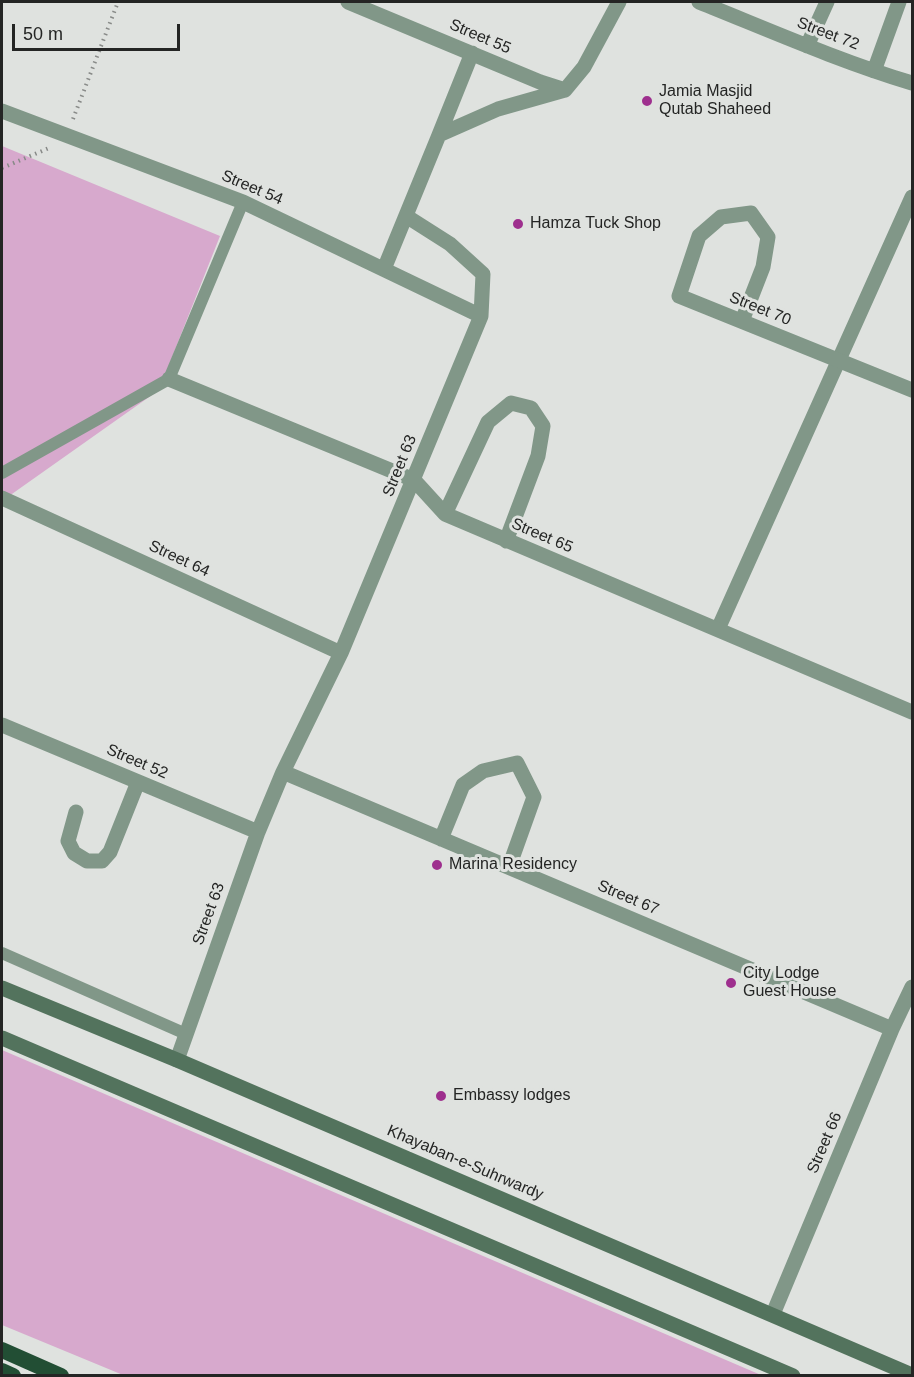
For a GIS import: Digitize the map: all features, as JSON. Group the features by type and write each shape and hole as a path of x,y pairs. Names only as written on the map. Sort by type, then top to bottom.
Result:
{"highway":[{"path":"2,1350 62,1376"},
{"path":"2,1371 13,1376"}],"main road":[{"name":"Khayaban-e-Suhrwardy","path":"2,988 177,1060 912,1375"},
{"path":"2,1038 793,1376"}],"street":[{"name":"Street 55","path":"348,2 540,82 565,90"},
{"path":"439,135 498,109 565,90 585,67 619,2"},
{"name":"Street 72","path":"699,2 807,46 912,83"},
{"path":"807,46 827,2"},
{"path":"874,71 899,2"},
{"path":"384,269 472,53"},
{"name":"Street 54","path":"2,111 243,202 481,316"},
{"path":"718,629 912,197"},
{"name":"Street 70","path":"742,321 763,267 768,237 751,213 721,217 699,236 679,296 912,390"},
{"name":"Street 63","path":"177,1060 258,832 283,772 341,653 481,316 483,274 450,244 406,216"},
{"name":"Street 65","path":"169,379 414,480 445,514 912,712"},
{"path":"445,514 488,422 511,403 531,408 543,426 538,456 506,541"},
{"name":"Street 64","path":"2,498 341,653"},
{"name":"Street 52","path":"2,725 258,832"},
{"path":"441,839 463,785 483,771 517,763 534,797 509,867"},
{"name":"Street 67","path":"283,772 892,1029"},
{"path":"76,812 68,842 74,853 87,861 102,861 110,852 138,782"},
{"name":"Street 66","path":"773,1314 892,1029 912,987"}],"lane":[{"path":"2,473 169,379 243,202"},
{"path":"2,953 186,1034"}],"path":[{"path":"2,168 49,148 67,136 118,2"}],"shaded area":[{"path":"2,146 220,236 159,390 2,501"},
{"path":"2,1050 761,1375 123,1375 2,1325"}],"place":[{"name":"Jamia Masjid Qutab Shaheed","path":"647,101"},
{"name":"Hamza Tuck Shop","path":"518,224"},
{"name":"Marina Residency","path":"437,865"},
{"name":"City Lodge Guest House","path":"731,983"},
{"name":"Embassy lodges","path":"441,1096"}]}
